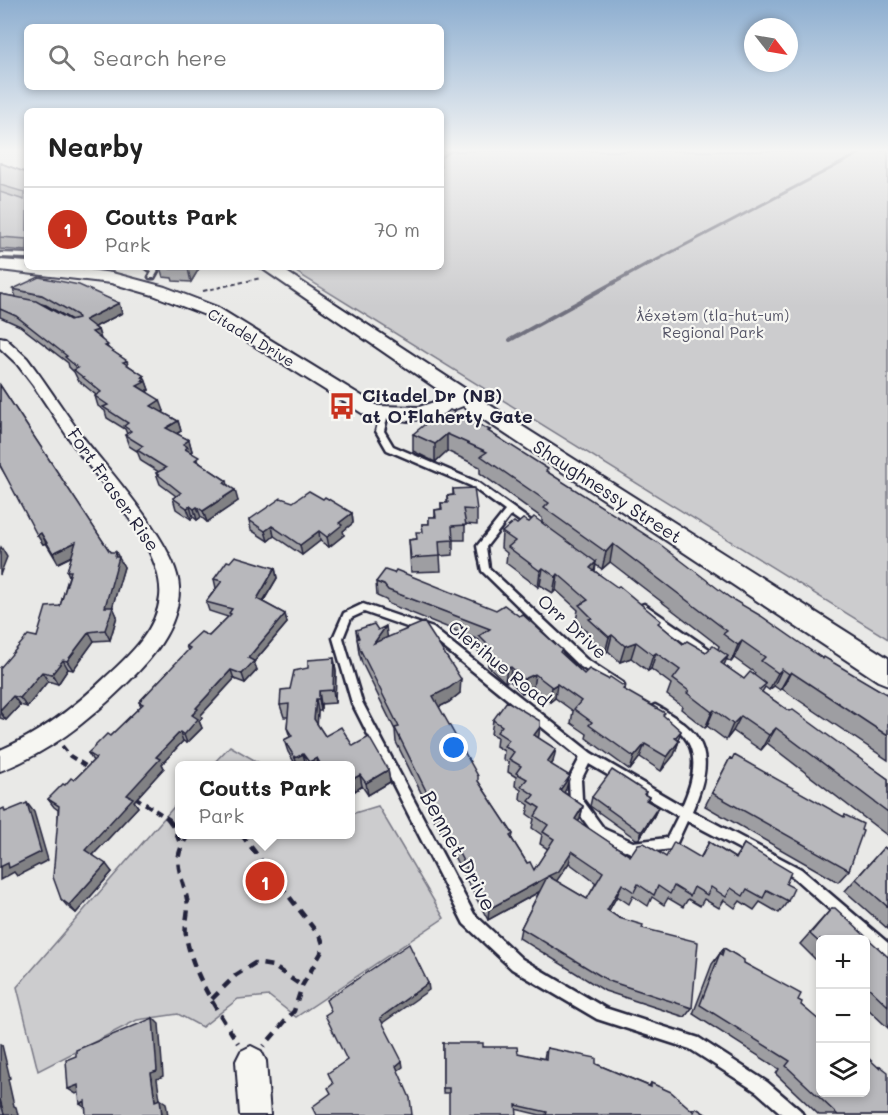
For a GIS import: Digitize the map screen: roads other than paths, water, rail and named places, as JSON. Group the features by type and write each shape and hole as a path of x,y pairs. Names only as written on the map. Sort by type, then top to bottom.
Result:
{"main road":[{"name":"Citadel Drive","path":"0,265 24,267"},
{"name":"Citadel Drive","path":"51,270 112,278 159,291 211,311 362,406 384,414 426,414 464,398"},
{"name":"Shaughnessy Street","path":"267,272 888,673"}],"street":[{"name":"Fort Fraser Rise","path":"0,341 22,361 38,382 143,529 160,555 170,586 163,622 153,639 128,670 92,705 60,729 32,747 0,761"},
{"path":"251,1061 255,1115"}],"lane":[{"path":"0,255 24,256"},
{"path":"152,277 155,271 153,270"},
{"path":"384,414 380,431 390,448 474,484 539,532"},
{"name":"Orr Drive","path":"510,510 481,546 485,569 582,662 629,693"},
{"path":"636,602 714,658"},
{"name":"Clerihue Road","path":"347,616 363,608 430,631 587,757 684,813 797,873 888,952"},
{"name":"Bennet Drive","path":"347,616 338,638 357,703 469,919 517,964 602,1014 694,1043 762,1087 795,1115"},
{"path":"587,757 575,779 576,801 600,833 633,848 671,843 701,773 699,748 686,730 648,706"}],"waterway":[{"path":"649,264 765,203"},
{"path":"510,340 651,262"}],"place":[{"name":"Citadel Dr (NB) at O'Flaherty Gate","path":"342,406"},
{"name":"Coutts Park","path":"265,881"}],"park label":[{"name":"ƛ̓éxətəm (tla-hut-um) Regional Park","path":"713,324"}]}
